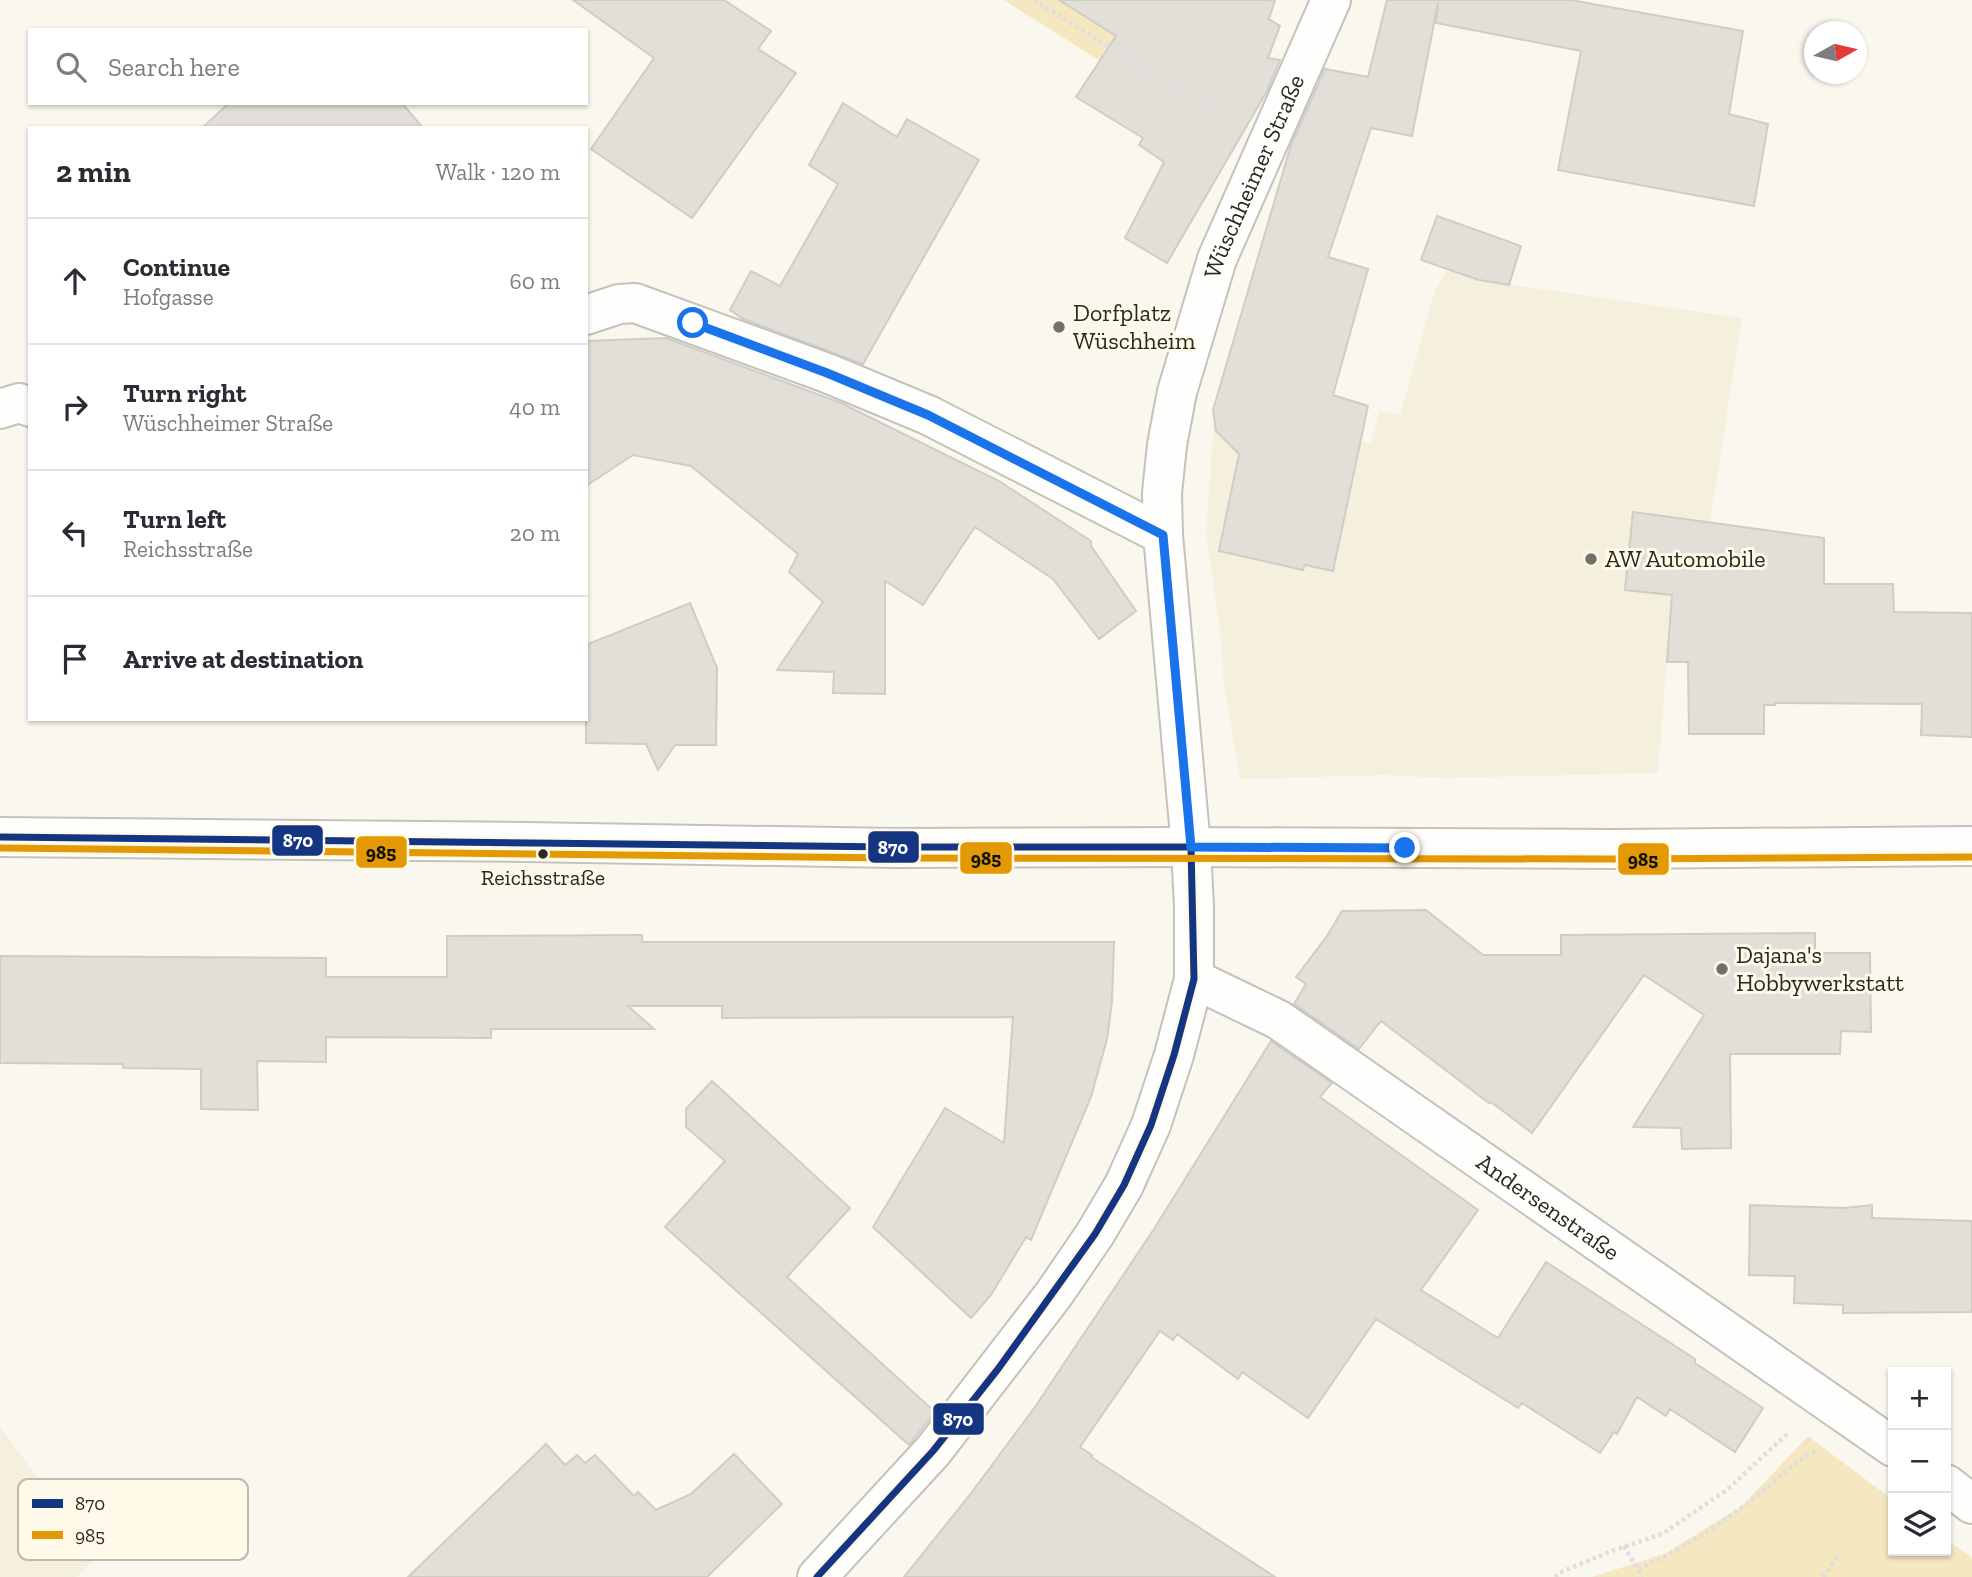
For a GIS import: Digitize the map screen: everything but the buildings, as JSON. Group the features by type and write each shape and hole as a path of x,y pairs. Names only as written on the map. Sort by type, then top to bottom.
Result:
{"street":[{"name":"Wüschheimer Straße","path":"817,1577 933,1451 1032,1324 1096,1234 1124,1185 1151,1125 1174,1055 1194,979 1194,907 1163,535 1162,493 1167,445 1177,393 1217,259 1331,0"},
{"path":"588,314 619,304 635,303 827,373 928,415 1163,535"},
{"path":"0,409 19,403 28,406"},
{"path":"0,837 894,848 1616,849 1972,846"},
{"name":"Andersenstraße","path":"1194,979 1279,1020 1888,1444"},
{"path":"1951,1488 1972,1504"}],"path":[{"path":"1034,0 1265,147"},
{"path":"1555,1577 1624,1546 1662,1534 1728,1489 1823,1398"},
{"path":"1638,1569 1668,1557 1729,1517 1800,1460 1823,1447"},
{"path":"1624,1546 1642,1577"},
{"path":"1823,1577 1840,1553"}],"shaded area":[{"path":"1004,0 1061,0 1152,58 1100,61"},
{"path":"1448,269 1479,280 1742,318 1710,523 1672,596 1658,773 1240,779 1224,684 1220,632 1206,532 1215,403 1370,444 1380,410 1400,415 1435,290"},
{"path":"0,1427 39,1479 18,1479 18,1560 94,1560 76,1577 0,1577"},
{"path":"1808,1436 1888,1496 1888,1556 1951,1556 1951,1543 1972,1558 1972,1577 1592,1577 1664,1554 1741,1507"}],"transit line":[{"name":"870","path":"0,837 893,847 1191,847"},
{"name":"870","path":"817,1577 933,1451 998,1369 1095,1234 1124,1185 1151,1125 1174,1055 1194,979 1191,847"},
{"name":"985","path":"0,848 894,858 1972,857"}],"place":[{"name":"Dorfplatz Wüschheim","path":"1059,327"},
{"name":"AW Automobile","path":"1591,559"},
{"name":"Reichsstraße","path":"543,854"},
{"name":"Dajana's Hobbywerkstatt","path":"1722,969"}],"route":[{"path":"693,323 827,373 928,415 1163,535 1191,847 1405,848"}]}
